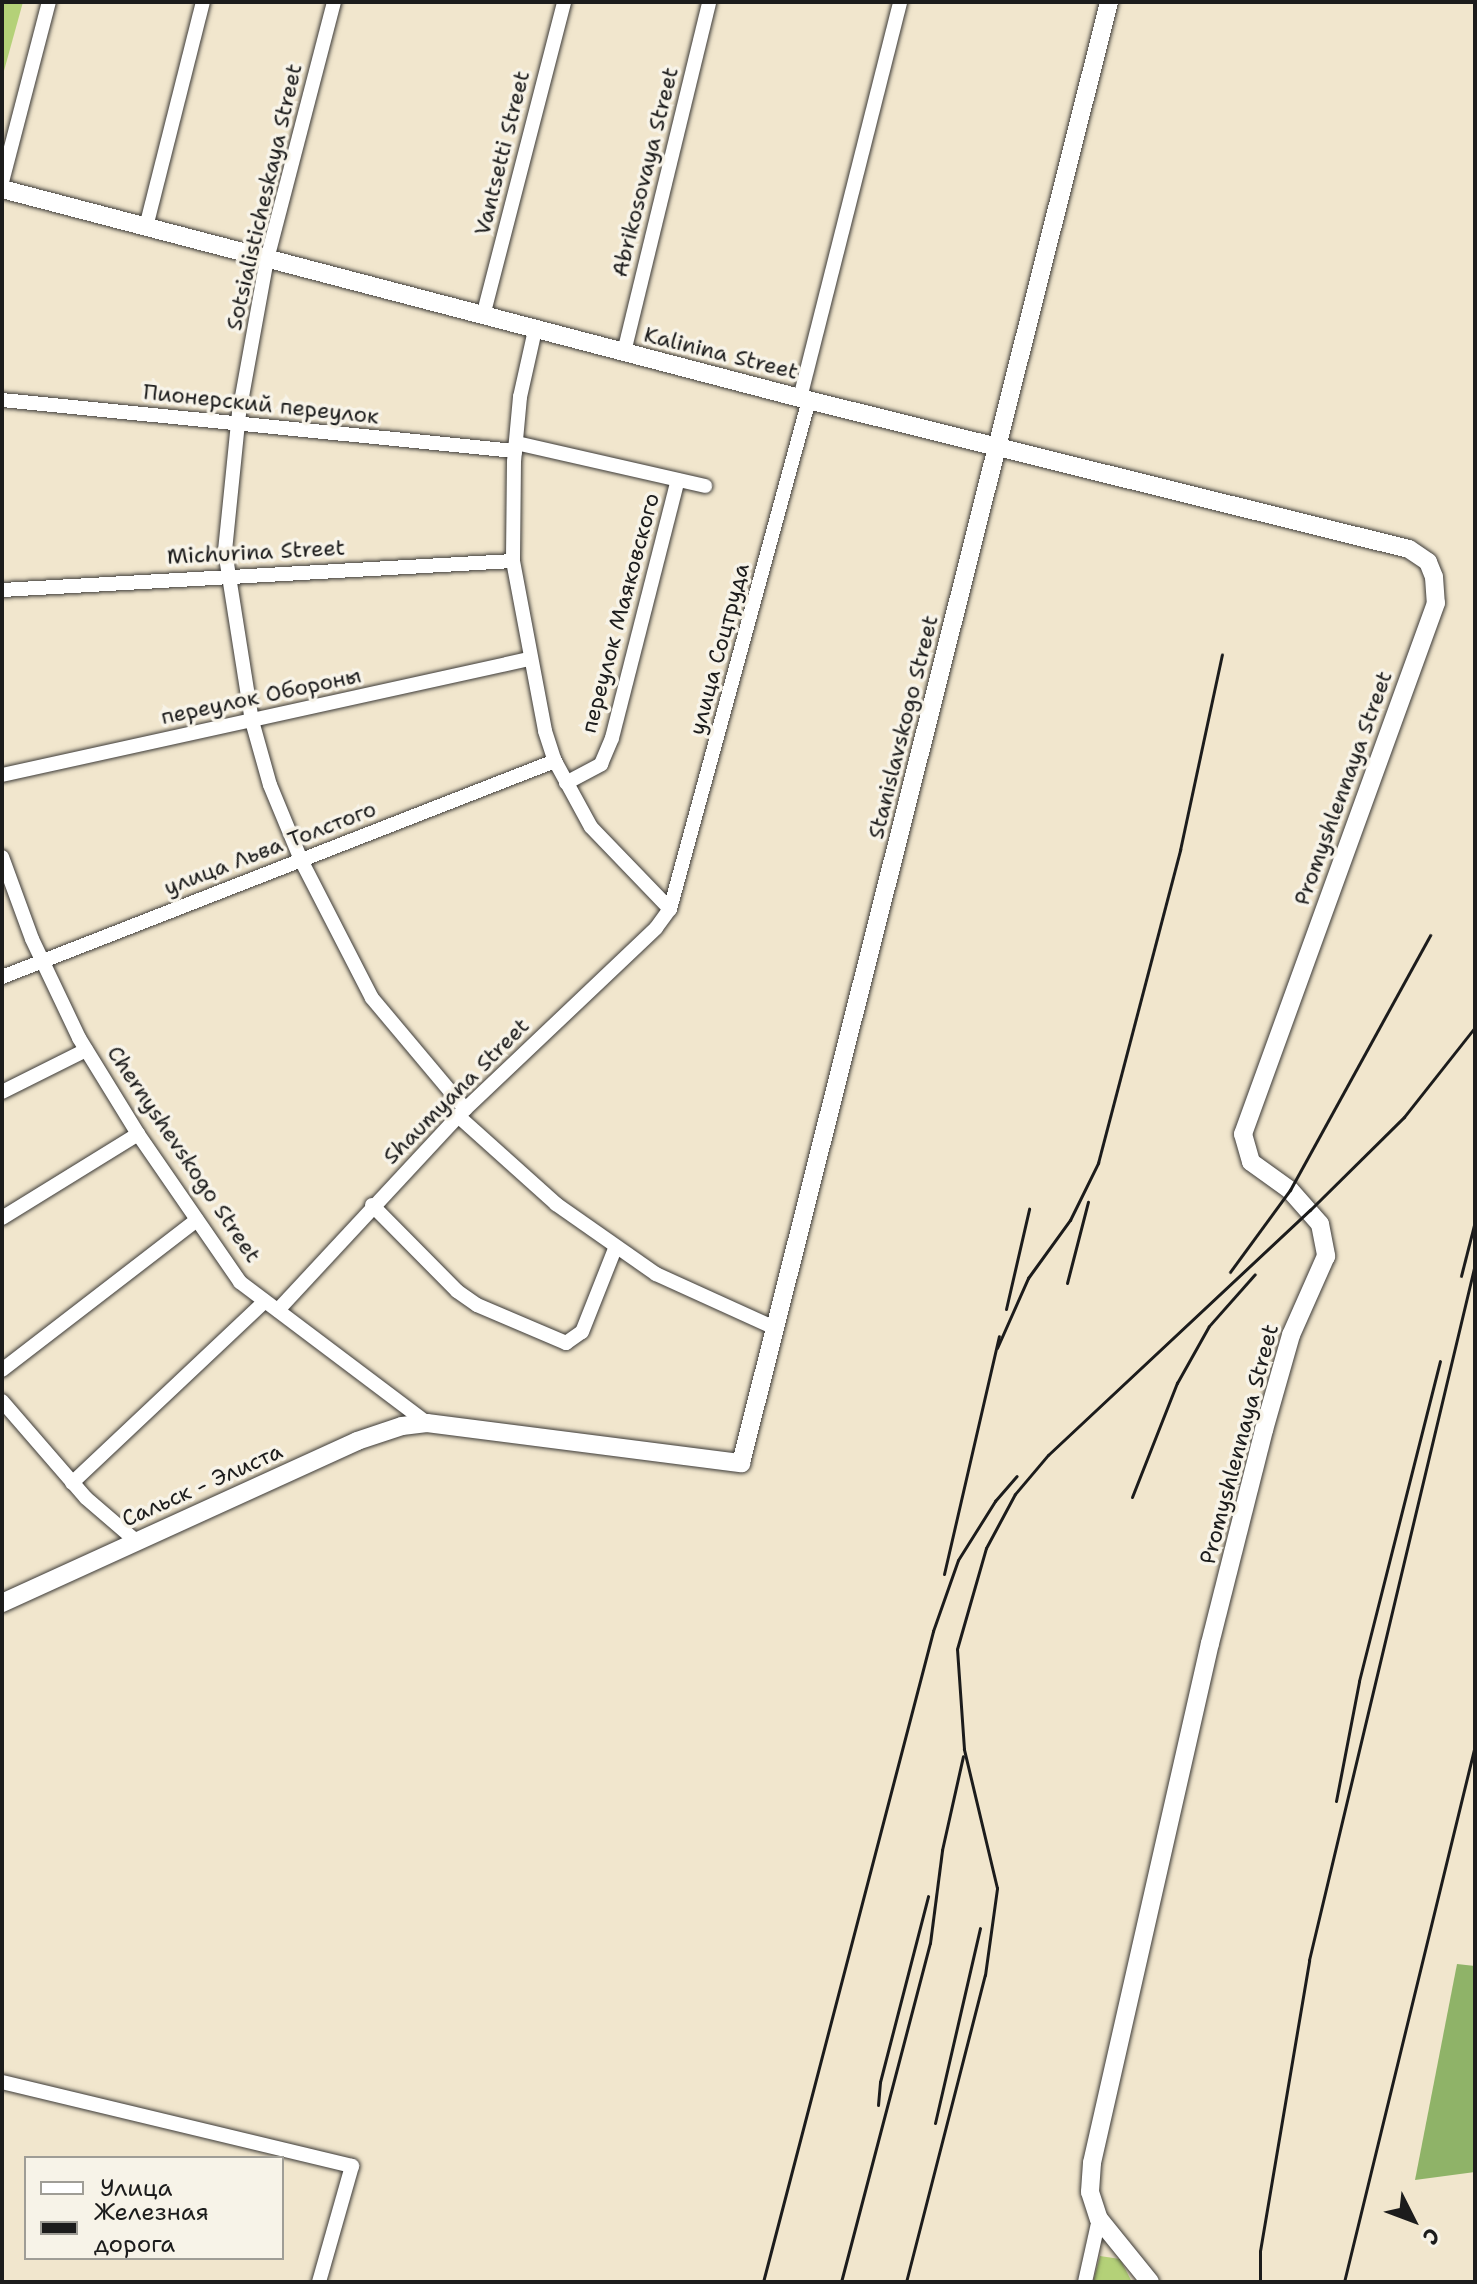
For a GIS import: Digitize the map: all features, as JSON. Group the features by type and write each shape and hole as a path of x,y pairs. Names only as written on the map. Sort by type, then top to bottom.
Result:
{"main road":[{"name":"Stanislavskogo Street","path":"741,1463 773,1327 1000,445 1109,2"},
{"name":"Kalinina Street","path":"2,189 804,399 1000,445 1409,549 1428,562"},
{"name":"Promyshlennaya Street","path":"1150,2282 1099,2219 1090,2192 1092,2163 1207,1658 1291,1335 1326,1256 1320,1224 1290,1190 1251,1162 1243,1134 1436,603 1434,577 1428,562"},
{"name":"Chernyshevskogo Street","path":"427,1423 741,1463"},
{"name":"Сальск - Элиста","path":"2,1603 357,1441 402,1426 427,1423"}],"street":[{"path":"2,182 49,2"},
{"path":"146,227 203,2"},
{"name":"Sotsialisticheskaya Street","path":"334,2 267,259 238,423 225,551 252,721 270,785 301,860 372,998 462,1112 556,1204 656,1274 773,1327"},
{"name":"Vantsetti Street","path":"483,316 564,2"},
{"name":"Abrikosovaya Street","path":"624,352 709,2"},
{"name":"улица Соцтруда","path":"670,909 804,399 900,2"},
{"path":"535,330 520,397 513,561 529,659 555,761 566,783 591,827 670,909"},
{"name":"Пионерский переулок","path":"2,400 516,447"},
{"name":"переулок Маяковского","path":"516,447 705,486"},
{"name":"переулок Маяковского","path":"566,783 601,764 612,738 678,480"},
{"name":"Michurina Street","path":"2,590 513,561"},
{"name":"переулок Обороны","path":"2,775 529,659"},
{"name":"улица Льва Толстого","path":"2,977 555,761"},
{"name":"Chernyshevskogo Street","path":"3,863 42,961 86,1050 138,1134 240,1282 427,1423"},
{"name":"Shaumyana Street","path":"72,1483 272,1305 462,1112 656,928 670,909"},
{"path":"2,1092 86,1050"},
{"path":"2,1218 138,1134"},
{"path":"372,1205 457,1291 477,1305 566,1343 582,1332 616,1246"},
{"path":"2,1370 197,1220"},
{"path":"2,1401 72,1483 136,1541"},
{"path":"2,2082 352,2166 319,2282"},
{"path":"1085,2282 1099,2219"}],"green space":[{"path":"2,2 23,2 2,78"},
{"path":"1457,1964 1475,1966 1475,2172 1415,2180"},
{"path":"1100,2256 1120,2259 1132,2282 1093,2282"}],"railway":[{"path":"997,1348 1028,1278 1070,1220 1098,1163 1180,850 1222,654"},
{"path":"1230,1272 1290,1190 1430,935"},
{"path":"906,2282 985,1975 997,1888 964,1749 957,1649 986,1548 1015,1494 1048,1455 1310,1210 1404,1117 1475,1027"},
{"path":"1067,1283 1088,1202"},
{"path":"1006,1309 1029,1209"},
{"path":"1461,1276 1475,1221"},
{"path":"1260,2282 1260,2251 1309,1960 1475,1264"},
{"path":"1132,1497 1177,1383 1209,1326 1255,1274"},
{"path":"944,1574 999,1336"},
{"path":"1336,1801 1359,1681 1440,1361"},
{"path":"763,2282 933,1631 958,1560 995,1501 1017,1476"},
{"path":"1344,2282 1475,1745"},
{"path":"841,2282 930,1943 942,1850 963,1756"},
{"path":"878,2105 880,2082 928,1896"},
{"path":"935,2123 980,1928"}]}
